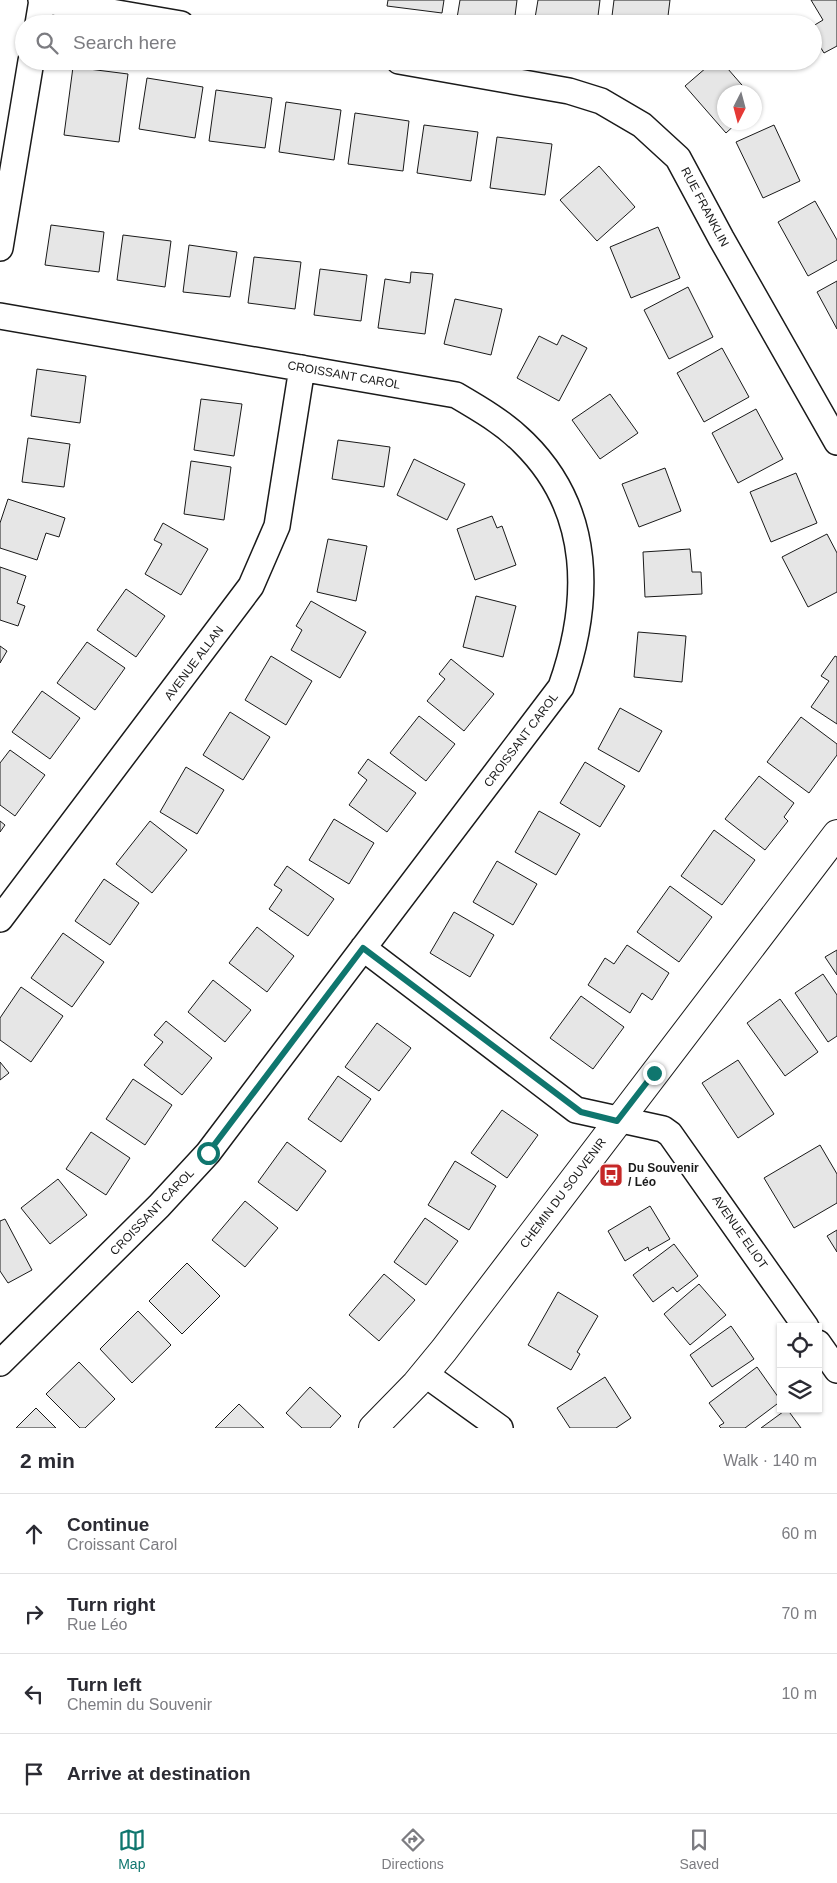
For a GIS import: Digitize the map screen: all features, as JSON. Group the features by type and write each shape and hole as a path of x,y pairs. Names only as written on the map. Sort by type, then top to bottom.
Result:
{"street":[{"path":"39,15 41,0 128,15"},
{"path":"0,248 30,70"},
{"name":"RUE FRANKLIN","path":"449,70 569,91 601,100 642,125 678,158 721,238 837,442"},
{"name":"CROISSANT CAROL","path":"0,316 456,396 484,412 525,443 562,492 574,530 581,572 581,603 577,633 561,687 208,1153 158,1206 0,1363"},
{"name":"AVENUE ALLAN","path":"0,919 251,586 277,526 302,368"},
{"name":"CHEMIN DU SOUVENIR","path":"373,1428 425,1374 837,834"},
{"name":"AVENUE ELIOT","path":"363,948 576,1110 617,1121 663,1129 670,1134 803,1323"},
{"path":"822,1349 837,1370"},
{"path":"425,1374 500,1428"}],"building":[{"path":"388,0 444,0 442,13 387,6"},
{"path":"460,0 517,0 515,15 458,15"},
{"path":"538,0 600,0 598,15 536,15"},
{"path":"614,0 670,0 668,15 612,15"},
{"path":"811,0 837,0 837,46 824,53 822,50 823,20 822,15 820,15"},
{"path":"73,70 97,70 128,74 119,142 64,135"},
{"path":"704,70 729,70 742,85 717,85 717,123 685,86"},
{"path":"147,78 203,87 195,138 139,129"},
{"path":"216,90 272,98 265,148 209,141"},
{"path":"286,102 341,110 334,160 279,152"},
{"path":"355,113 409,121 403,171 348,164"},
{"path":"424,125 478,132 471,181 417,173"},
{"path":"774,125 800,181 763,198 736,142"},
{"path":"497,137 552,144 545,195 490,188"},
{"path":"599,166 635,207 597,241 560,200"},
{"path":"815,201 837,240 837,260 808,276 778,222"},
{"path":"51,225 104,232 99,272 45,265"},
{"path":"658,227 680,278 631,298 610,247"},
{"path":"123,235 171,241 165,287 117,280"},
{"path":"189,245 237,252 230,297 183,292"},
{"path":"254,257 301,262 295,309 248,303"},
{"path":"320,269 367,275 361,321 314,315"},
{"path":"411,272 433,274 425,334 378,328 385,279 410,283"},
{"path":"837,281 837,329 817,292"},
{"path":"688,287 713,337 669,359 644,310"},
{"path":"455,299 502,309 491,355 444,344"},
{"path":"562,335 587,348 559,401 517,378 539,336 557,345"},
{"path":"722,348 749,397 704,422 677,373"},
{"path":"37,369 86,376 80,423 31,416"},
{"path":"610,394 638,433 600,459 572,420"},
{"path":"201,399 242,404 234,456 194,450"},
{"path":"756,409 783,459 738,483 712,433"},
{"path":"28,438 70,444 64,487 22,482"},
{"path":"338,440 390,447 384,487 332,479"},
{"path":"414,459 465,484 447,520 397,495"},
{"path":"191,461 231,467 224,520 184,514"},
{"path":"665,468 681,511 639,527 622,484"},
{"path":"796,473 817,523 771,542 750,492"},
{"path":"8,499 65,518 59,537 46,533 37,560 0,548 0,523"},
{"path":"492,516 497,528 502,526 516,565 475,580 457,529"},
{"path":"163,523 208,549 181,595 145,574 162,544 154,540"},
{"path":"827,534 837,553 837,592 808,607 782,557"},
{"path":"328,539 367,546 356,601 317,592"},
{"path":"690,549 692,572 701,572 702,594 645,597 643,552"},
{"path":"0,567 26,576 17,603 25,606 18,626 0,620"},
{"path":"126,589 165,616 136,657 97,630"},
{"path":"476,596 516,606 503,657 463,647"},
{"path":"311,601 366,632 340,678 291,650 302,630 296,626"},
{"path":"638,632 686,636 682,682 634,677"},
{"path":"87,642 125,668 95,710 57,683"},
{"path":"0,646 7,651 0,663"},
{"path":"271,656 312,681 286,725 245,700"},
{"path":"835,656 837,657 837,724 811,707 829,681 821,676"},
{"path":"451,659 494,694 464,731 427,701 445,679 439,674"},
{"path":"42,691 80,718 50,759 12,732"},
{"path":"620,708 662,731 639,772 598,749"},
{"path":"230,712 270,737 243,780 203,755"},
{"path":"419,716 455,744 426,781 390,753"},
{"path":"801,717 837,744 837,755 809,793 767,762"},
{"path":"10,750 45,775 15,816 0,805 0,763"},
{"path":"368,759 416,793 387,832 349,805 367,780 358,773"},
{"path":"585,762 625,786 600,827 560,803"},
{"path":"186,767 224,790 197,834 160,812"},
{"path":"759,776 794,803 784,817 788,821 765,850 725,819"},
{"path":"539,811 580,834 556,875 515,852"},
{"path":"334,819 374,843 349,884 309,860"},
{"path":"0,821 5,825 0,832"},
{"path":"150,821 187,850 152,893 116,864"},
{"path":"714,830 755,860 722,905 681,876"},
{"path":"497,861 537,884 513,925 473,902"},
{"path":"287,866 334,899 308,936 269,909 282,890 274,885"},
{"path":"104,879 139,903 110,945 75,921"},
{"path":"670,886 712,917 679,962 637,932"},
{"path":"454,912 494,935 470,977 430,953"},
{"path":"257,927 294,956 267,992 229,963"},
{"path":"63,933 104,962 72,1007 31,978"},
{"path":"627,945 669,973 652,1000 642,993 630,1013 588,985 605,958 614,964"},
{"path":"837,950 837,975 825,957"},
{"path":"823,974 837,995 837,1036 828,1042 795,993"},
{"path":"213,980 251,1010 225,1042 188,1012"},
{"path":"21,987 63,1016 31,1062 0,1040 0,1018"},
{"path":"581,996 624,1027 593,1069 550,1038"},
{"path":"780,999 818,1052 785,1076 747,1023"},
{"path":"166,1021 212,1058 182,1095 144,1065 163,1042 154,1035"},
{"path":"377,1023 411,1048 379,1091 345,1067"},
{"path":"738,1060 774,1114 738,1138 702,1083"},
{"path":"0,1062 9,1073 0,1080"},
{"path":"338,1076 371,1099 341,1142 308,1119"},
{"path":"133,1079 172,1105 145,1145 106,1119"},
{"path":"502,1110 538,1135 507,1178 471,1153"},
{"path":"91,1132 130,1158 106,1195 66,1169"},
{"path":"287,1142 326,1171 297,1211 258,1182"},
{"path":"820,1145 837,1174 837,1203 794,1228 764,1178"},
{"path":"455,1161 496,1186 469,1230 428,1205"},
{"path":"58,1179 87,1215 50,1244 21,1208"},
{"path":"245,1201 278,1228 245,1267 212,1240"},
{"path":"650,1206 670,1239 649,1251 648,1247 625,1261 608,1231"},
{"path":"425,1218 458,1241 426,1285 394,1262"},
{"path":"5,1219 32,1270 8,1283 0,1271 0,1221"},
{"path":"837,1230 837,1252 827,1236"},
{"path":"674,1244 698,1276 677,1292 673,1287 653,1302 633,1275"},
{"path":"187,1263 220,1296 182,1334 149,1301"},
{"path":"384,1274 415,1300 379,1341 349,1315"},
{"path":"699,1284 726,1315 690,1345 664,1314"},
{"path":"558,1292 598,1316 577,1352 580,1354 571,1370 528,1345"},
{"path":"138,1311 171,1345 132,1383 100,1349"},
{"path":"731,1326 754,1359 712,1387 690,1355"},
{"path":"79,1362 115,1399 85,1428 80,1428 46,1394"},
{"path":"757,1367 777,1395 777,1404 745,1428 721,1428 719,1426 724,1423 709,1403"},
{"path":"605,1377 631,1418 616,1428 570,1428 557,1408"},
{"path":"310,1387 341,1416 330,1428 302,1428 286,1413"},
{"path":"239,1404 264,1428 215,1428"},
{"path":"36,1408 56,1428 16,1428"},
{"path":"782,1413 790,1413 801,1428 761,1428"}],"place":[{"name":"Du Souvenir / Léo","path":"611,1175"}],"route":[{"path":"208,1153 363,948 576,1110 617,1121 654,1073"}]}
